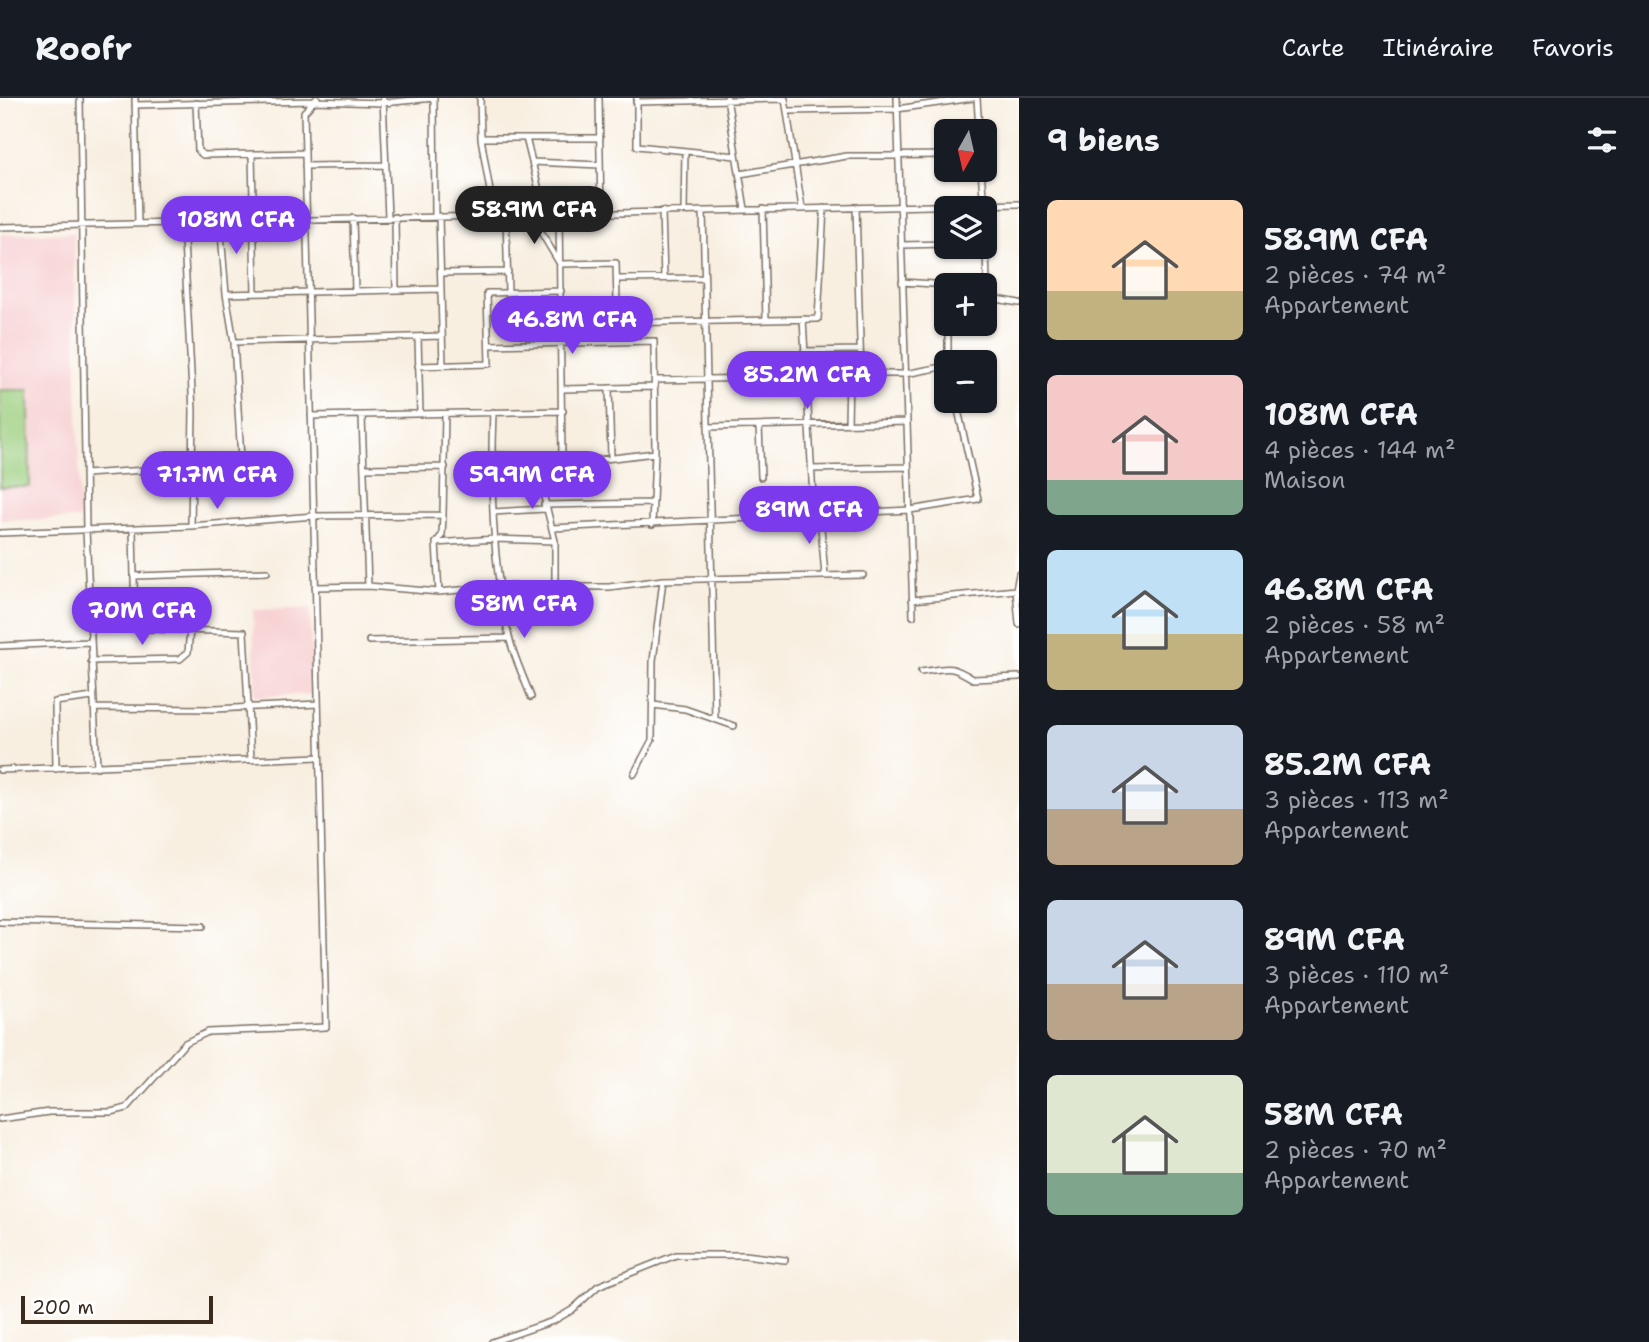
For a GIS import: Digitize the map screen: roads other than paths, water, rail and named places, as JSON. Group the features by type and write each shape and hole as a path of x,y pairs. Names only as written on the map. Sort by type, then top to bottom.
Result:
{"street":[{"path":"80,98 86,530 89,642 97,767"},
{"path":"138,223 135,101 196,103 434,98 443,365"},
{"path":"481,98 481,138 494,215"},
{"path":"599,98 601,213"},
{"path":"897,98 913,615"},
{"path":"936,98 936,105"},
{"path":"789,111 897,108 975,98 978,119"},
{"path":"0,1119 48,1112 111,1112 127,1108 186,1043 208,1032 326,1027 304,112 316,99"},
{"path":"727,99 746,209"},
{"path":"736,156 636,146 636,100 785,99 789,111 802,208"},
{"path":"383,100 396,290"},
{"path":"196,103 200,153 305,153"},
{"path":"481,138 600,138"},
{"path":"526,138 545,214"},
{"path":"684,211 685,151"},
{"path":"252,154 256,293"},
{"path":"740,174 847,156 934,155"},
{"path":"532,163 600,165"},
{"path":"305,166 386,165"},
{"path":"997,205 1019,204"},
{"path":"0,227 934,206"},
{"path":"856,207 861,374"},
{"path":"618,323 818,319 824,208"},
{"path":"763,209 765,320"},
{"path":"662,211 664,278"},
{"path":"702,211 715,719"},
{"path":"530,214 560,264"},
{"path":"559,214 564,411 562,458"},
{"path":"506,215 508,292"},
{"path":"353,218 355,291"},
{"path":"220,221 226,294 234,342 241,459"},
{"path":"183,222 191,348 191,526"},
{"path":"901,245 934,244"},
{"path":"560,264 616,263 618,342"},
{"path":"441,273 508,272"},
{"path":"617,279 704,278"},
{"path":"902,282 934,284"},
{"path":"226,294 441,289"},
{"path":"418,366 489,364 487,293 561,291"},
{"path":"997,299 1019,303"},
{"path":"803,319 811,469 825,576"},
{"path":"418,337 420,414"},
{"path":"234,342 442,337"},
{"path":"488,345 654,341 656,453 652,525"},
{"path":"804,351 860,350"},
{"path":"848,424 849,374 905,374 934,367"},
{"path":"563,389 609,388 706,379 805,377"},
{"path":"609,388 611,457"},
{"path":"311,416 564,411"},
{"path":"493,412 493,512 501,586 509,638 531,697"},
{"path":"552,528 910,510 978,499 959,413"},
{"path":"439,592 436,543 442,535 445,414"},
{"path":"362,417 368,586"},
{"path":"708,427 907,422"},
{"path":"760,426 761,477"},
{"path":"491,455 562,458 580,462 656,453"},
{"path":"555,587 555,541 544,507 541,485 545,468 562,458"},
{"path":"85,474 191,467"},
{"path":"364,468 445,467"},
{"path":"811,469 908,467"},
{"path":"493,512 544,507 652,503"},
{"path":"0,533 191,526 314,516 443,515"},
{"path":"133,528 135,627"},
{"path":"436,543 495,539 555,541"},
{"path":"135,576 267,572"},
{"path":"1019,574 1016,590 1019,624"},
{"path":"315,587 368,586 439,592 501,586 609,587 663,580 863,575"},
{"path":"634,774 652,740 653,661 663,580"},
{"path":"912,600 1016,590"},
{"path":"89,627 244,632 251,760"},
{"path":"91,662 180,659 188,652 190,629"},
{"path":"369,641 509,638"},
{"path":"0,646 89,642"},
{"path":"921,672 952,668 961,669 973,679 1019,677"},
{"path":"56,769 55,702 93,697"},
{"path":"94,708 318,704"},
{"path":"653,705 685,709 734,726"},
{"path":"0,771 319,757"},
{"path":"0,922 203,926"},
{"path":"492,1342 553,1321 572,1310 598,1286 676,1255 746,1255 785,1260"}]}
